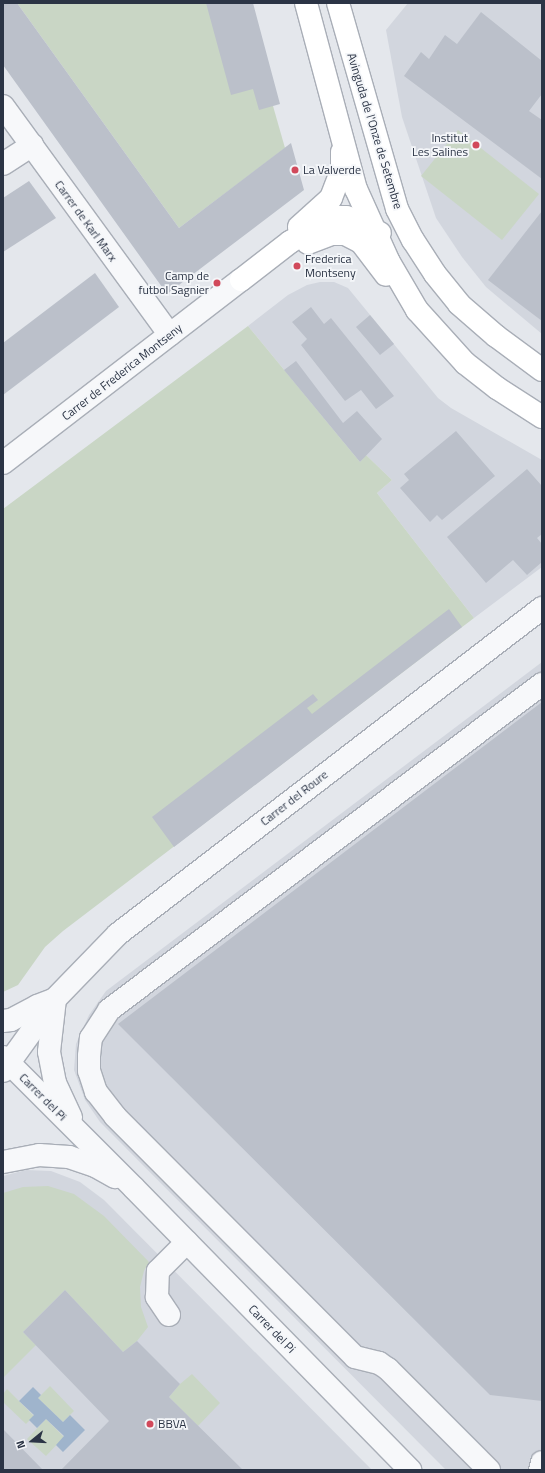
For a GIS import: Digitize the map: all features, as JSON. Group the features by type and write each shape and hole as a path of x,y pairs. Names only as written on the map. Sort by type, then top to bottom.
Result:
{"main road":[{"path":"306,3 356,189 390,262 417,310"},
{"name":"Avinguda de l'Onze de Setembre","path":"338,3 397,209 413,240 435,274 459,304 496,336 542,370"},
{"path":"240,280 331,198 342,170 343,140"},
{"path":"240,280 290,242 324,222 346,217 358,221 374,230 399,247 459,304"},
{"path":"240,280 313,241 332,234 345,234 361,242 396,288 465,363 497,388 542,417"}],"street":[{"name":"Carrer de Karl Marx","path":"3,106 170,335"},
{"path":"3,164 32,145"},
{"name":"Carrer de Frederica Montseny","path":"3,463 240,280"},
{"name":"Carrer del Roure","path":"5,1064 55,999 118,934 542,608"},
{"path":"489,1470 388,1369 379,1363 355,1357 115,1116 96,1092 90,1071 89,1056 91,1038 109,1010 542,684"},
{"path":"3,1021 11,1020 37,1006 55,999 49,1052 55,1083 68,1114 99,1153"},
{"name":"Carrer del Pi","path":"5,1064 134,1188 410,1470"},
{"name":"Carrer del Pi","path":"3,1162 38,1155 69,1157 95,1166 134,1188"},
{"path":"169,1315 157,1297 158,1271 187,1242"},
{"path":"540,1470 542,1462"}],"shaded area":[{"name":"Institut Les Salines","path":"408,3 542,3 542,334 486,287 462,257 436,218 402,117 386,30"},
{"path":"320,282 334,282 348,288 438,398 451,408 542,460 542,567 474,618 377,493 392,480 366,455 360,462 248,326 288,295 307,285"},
{"path":"542,662 542,1470 446,1470 100,1122 85,1100 74,1070 76,1044 89,1015 106,991"},
{"path":"26,1170 51,1171 80,1182 104,1200 372,1470 3,1470 3,1176"}],"green space":[{"path":"17,3 206,3 267,85 285,148 179,228"},
{"path":"458,130 539,194 502,240 421,176"},
{"path":"248,326 360,462 366,455 392,480 377,493 474,618 63,931 45,947 18,985 3,992 3,509"},
{"path":"48,1186 74,1194 104,1216 149,1262 144,1271 140,1287 141,1307 148,1327 137,1341 123,1352 65,1290 23,1332 36,1345 3,1378 3,1193 23,1187"},
{"path":"192,1374 220,1403 198,1426 169,1397 180,1384"},
{"path":"50,1386 74,1411 63,1422 38,1398"},
{"path":"7,1389 34,1416 26,1424 3,1402 3,1394"},
{"path":"46,1419 64,1437 46,1456 27,1439"}],"water":[{"path":"33,1387 41,1395 38,1398 63,1422 70,1415 85,1430 63,1452 56,1445 64,1436 46,1419 37,1428 29,1420 34,1415 19,1401"}],"building":[{"path":"3,3 17,3 179,228 291,143 304,190 167,294 3,65"},
{"path":"206,3 253,3 280,104 259,110 253,89 231,95"},
{"path":"481,12 542,61 542,94 529,111 542,120 542,179 404,76 421,52 429,59 445,35 457,44"},
{"path":"29,181 56,218 3,252 3,198"},
{"path":"542,211 542,321 488,280"},
{"path":"95,273 119,307 3,395 3,343"},
{"path":"311,307 324,324 331,318 394,396 376,409 361,390 345,401 301,345 307,339 292,322"},
{"path":"370,315 394,344 380,355 356,327"},
{"path":"296,361 343,423 357,411 382,439 360,462 284,370"},
{"path":"456,431 495,476 442,520 437,515 430,522 400,488 409,480 404,474"},
{"path":"527,469 542,486 542,534 537,538 542,544 542,562 527,575 513,560 486,583 447,537"},
{"path":"449,609 462,627 174,847 152,817 313,694 318,700 307,708 312,714"},
{"path":"542,702 542,1401 490,1395 118,1024"},
{"path":"65,1290 123,1352 137,1341 180,1384 169,1397 243,1470 61,1470 109,1421 23,1332"},
{"path":"3,1429 43,1470 3,1470"}],"place":[{"name":"Institut Les Salines","path":"476,145"},
{"name":"La Valverde","path":"295,170"},
{"name":"Frederica Montseny","path":"297,266"},
{"name":"Camp de futbol Sagnier","path":"217,283"},
{"name":"BBVA","path":"150,1424"}]}
